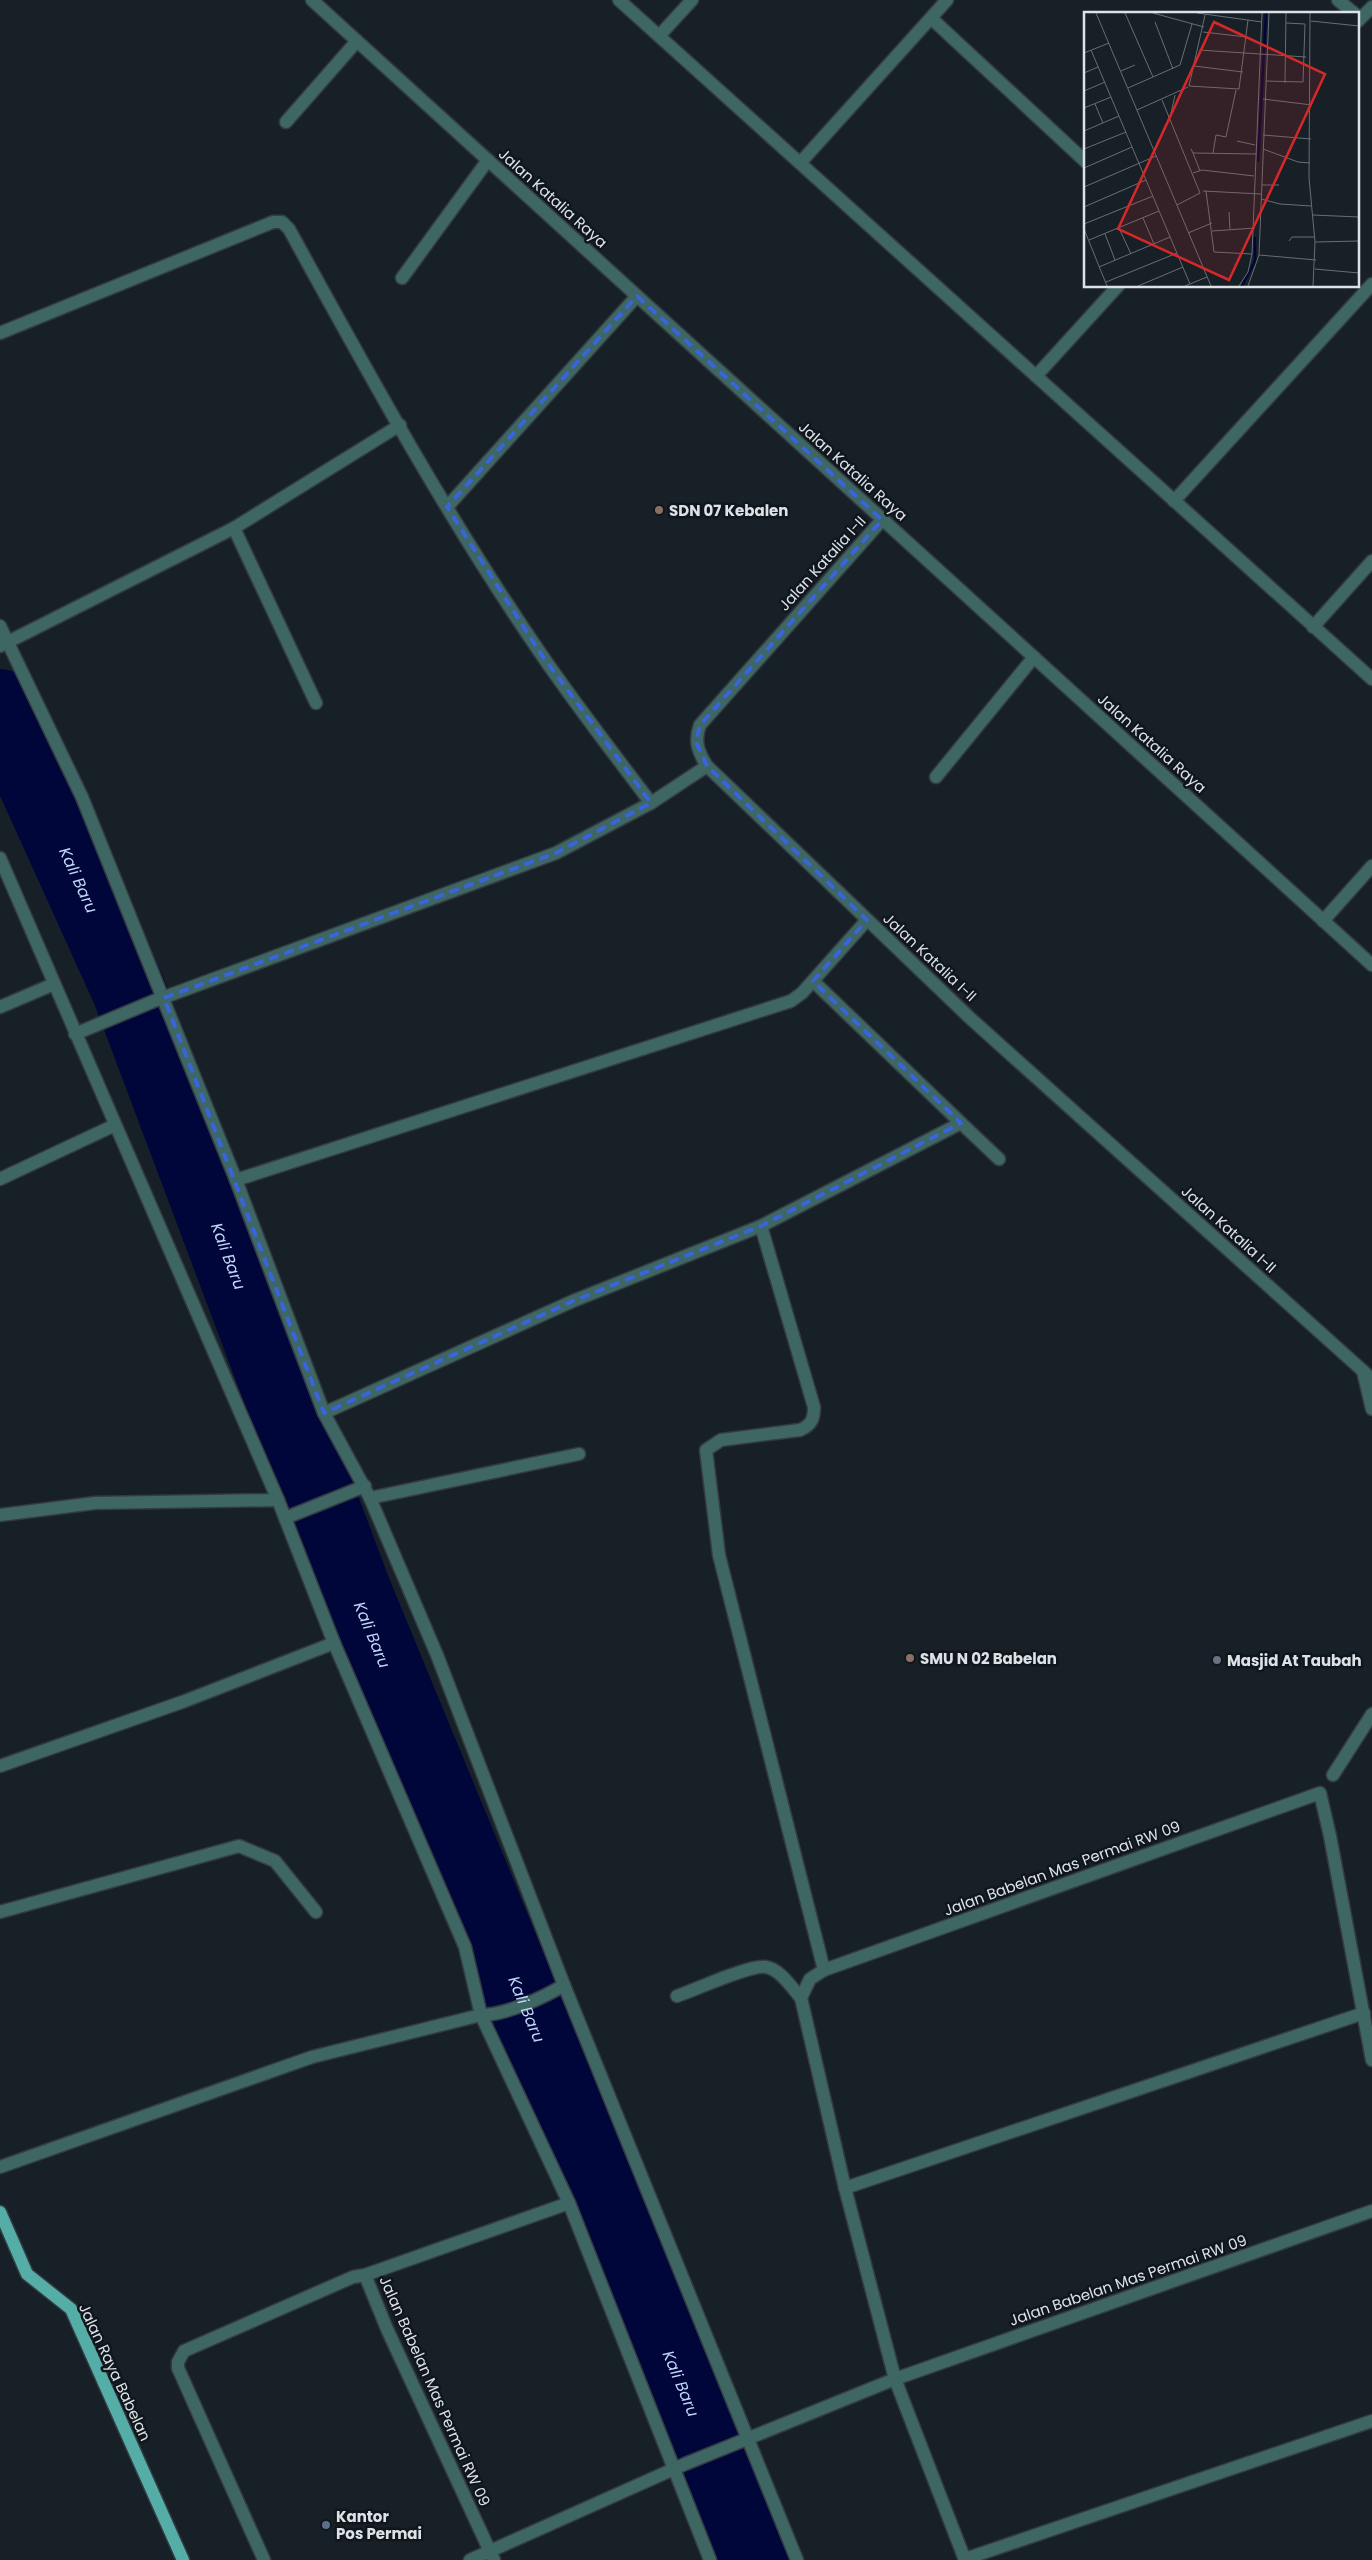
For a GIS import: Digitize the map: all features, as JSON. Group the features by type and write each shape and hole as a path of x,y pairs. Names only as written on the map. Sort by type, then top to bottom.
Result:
{"main road":[{"name":"Jalan Raya Babelan","path":"0,2212 27,2274 71,2309 183,2560"}],"street":[{"name":"Jalan Katalia Raya","path":"312,0 1372,965"},
{"path":"619,0 1372,679"},
{"path":"659,36 692,0"},
{"path":"800,163 947,0"},
{"path":"1338,0 1351,12"},
{"path":"1360,16 1372,6"},
{"path":"931,18 1084,160"},
{"path":"286,122 357,41"},
{"path":"402,278 488,160"},
{"path":"0,333 273,222 282,222 289,229 348,337 447,507 541,654 651,803"},
{"path":"1174,501 1372,284"},
{"path":"1036,376 1116,288"},
{"path":"447,507 637,296"},
{"path":"4,644 234,528 400,425"},
{"name":"Jalan Katalia I-II","path":"882,520 700,725 697,734 698,749 707,766 970,1018 1367,1375"},
{"path":"234,528 316,703"},
{"path":"1313,626 1372,561"},
{"path":"0,626 4,644 82,797 159,999 236,1180 324,1413 363,1491 437,1655 558,1989 743,2440 797,2560"},
{"path":"936,777 1034,658"},
{"path":"76,1034 159,999 556,853 651,803 707,766"},
{"path":"0,858 278,1500 287,1516 334,1642 465,1947 488,2015 569,2203 679,2468 710,2560"},
{"path":"1323,921 1372,866"},
{"path":"236,1180 791,1001 813,981 867,920"},
{"path":"813,981 961,1124 1000,1159"},
{"path":"0,1007 54,984"},
{"path":"324,1413 573,1301 761,1226 961,1124"},
{"path":"0,1179 115,1125"},
{"path":"761,1226 814,1407 814,1417 810,1424 800,1430 722,1440 706,1450 720,1555 824,1970"},
{"path":"1367,1375 1372,1409"},
{"path":"287,1516 363,1491 579,1454"},
{"path":"0,1515 96,1503 278,1500"},
{"path":"0,1766 185,1701 334,1642"},
{"path":"1333,1775 1372,1714"},
{"name":"Jalan Babelan Mas Permai RW 09","path":"801,1998 810,1979 824,1970 1320,1793 1372,2060"},
{"path":"0,1912 239,1846 275,1861 316,1912"},
{"path":"677,1996 751,1969 766,1966 777,1972 801,1998 845,2188 895,2379 965,2560 1372,2421"},
{"path":"0,2167 312,2057 488,2015 558,1989"},
{"path":"845,2188 1364,2012"},
{"path":"364,2276 569,2203"},
{"name":"Jalan Babelan Mas Permai RW 09","path":"470,2560 492,2556 679,2468 743,2440 895,2379 1372,2211"},
{"name":"Jalan Babelan Mas Permai RW 09","path":"264,2560 178,2368 178,2362 184,2352 353,2277 364,2276 492,2556"}],"highlighted area":[{"path":"637,296 882,520 700,725 696,742 707,766 867,920 813,981 961,1123 761,1226 573,1301 324,1413 164,998 556,853 651,803 541,654 447,507"}],"waterway":[{"name":"Kali Baru","path":"0,706 129,991 354,1590 754,2560"}],"place":[{"name":"SDN 07 Kebalen","path":"659,510"},
{"name":"SMU N 02 Babelan","path":"910,1658"},
{"name":"Masjid At Taubah","path":"1217,1660"},
{"name":"Kantor Pos Permai","path":"326,2525"}]}
